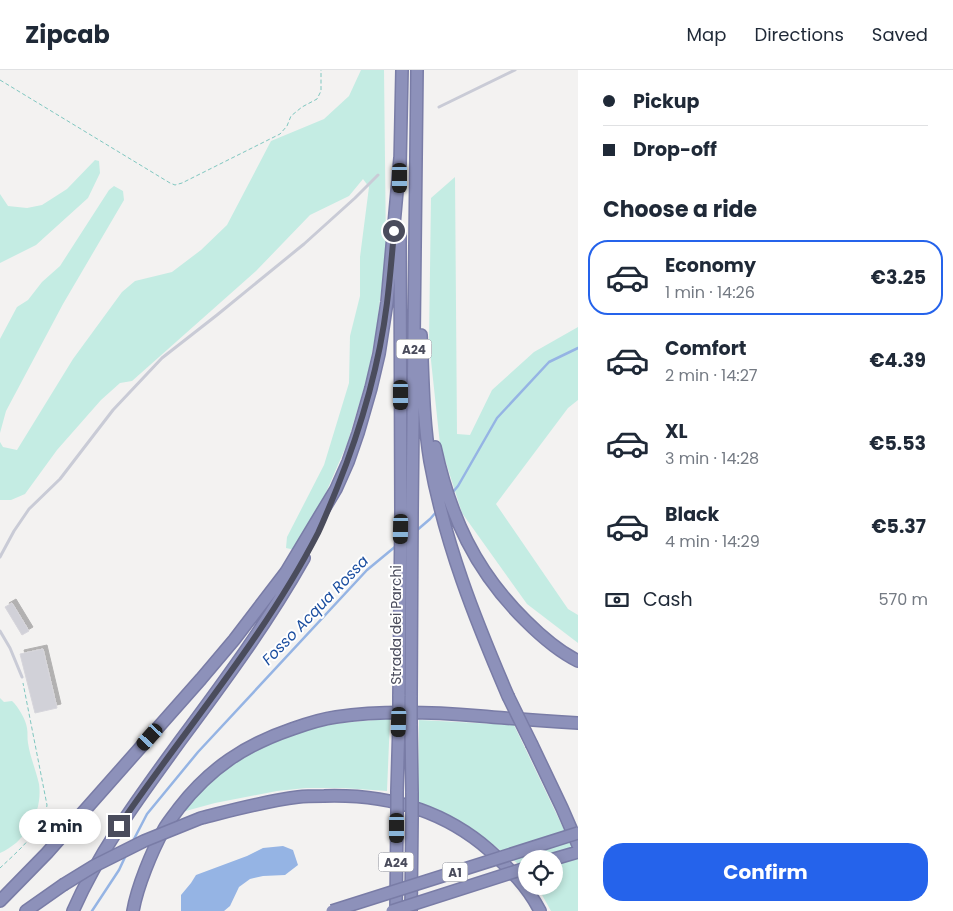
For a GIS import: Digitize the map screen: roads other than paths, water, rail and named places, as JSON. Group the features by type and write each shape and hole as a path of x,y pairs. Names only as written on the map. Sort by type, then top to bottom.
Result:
{"highway":[{"name":"Strada dei Parchi","path":"402,70 400,158 406,513 405,723 412,793 413,911"},
{"name":"Strada dei Parchi","path":"406,513 416,186 417,70"},
{"path":"73,911 93,869 119,826 232,670 286,588 317,533 350,457 371,388 389,286 400,158"},
{"path":"416,186 425,417 430,460 441,491 449,542 463,586 508,696 578,845"},
{"path":"0,901 47,853 234,640 286,572 336,488"},
{"path":"441,491 451,506 469,546 500,593 544,639 578,661"},
{"path":"133,911 148,863 164,828 192,791 212,772 241,751 272,736 308,723 334,717 375,712 442,713 578,723"},
{"name":"Strada dei Parchi","path":"396,911 397,790 405,723"},
{"path":"26,911 94,866 144,841 202,818 252,805 300,796 348,795 384,799 440,817 479,841 506,865 532,896 540,911"},
{"name":"A1","path":"332,911 578,833"},
{"path":"563,856 578,852"},
{"name":"A1","path":"392,911 518,871"}],"lane":[{"path":"439,107 515,70"},
{"path":"0,557 29,509 60,479 113,410 162,358 304,244 378,175"},
{"path":"0,632 10,648 22,678"},
{"path":"392,911 396,859"}],"water":[{"path":"283,846 293,850 298,865 285,875 263,876 250,879 239,887 230,906 224,911 181,911 181,895 196,875 263,848"}],"waterway":[{"name":"Fosso Acqua Rossa","path":"452,493 458,486 497,418 549,362 578,348"},
{"name":"Fosso Acqua Rossa","path":"416,531 438,510"},
{"name":"Fosso Acqua Rossa","path":"133,841 147,814 198,752 367,570 396,546"},
{"name":"Fosso Acqua Rossa","path":"92,911 119,870 126,855"}]}
